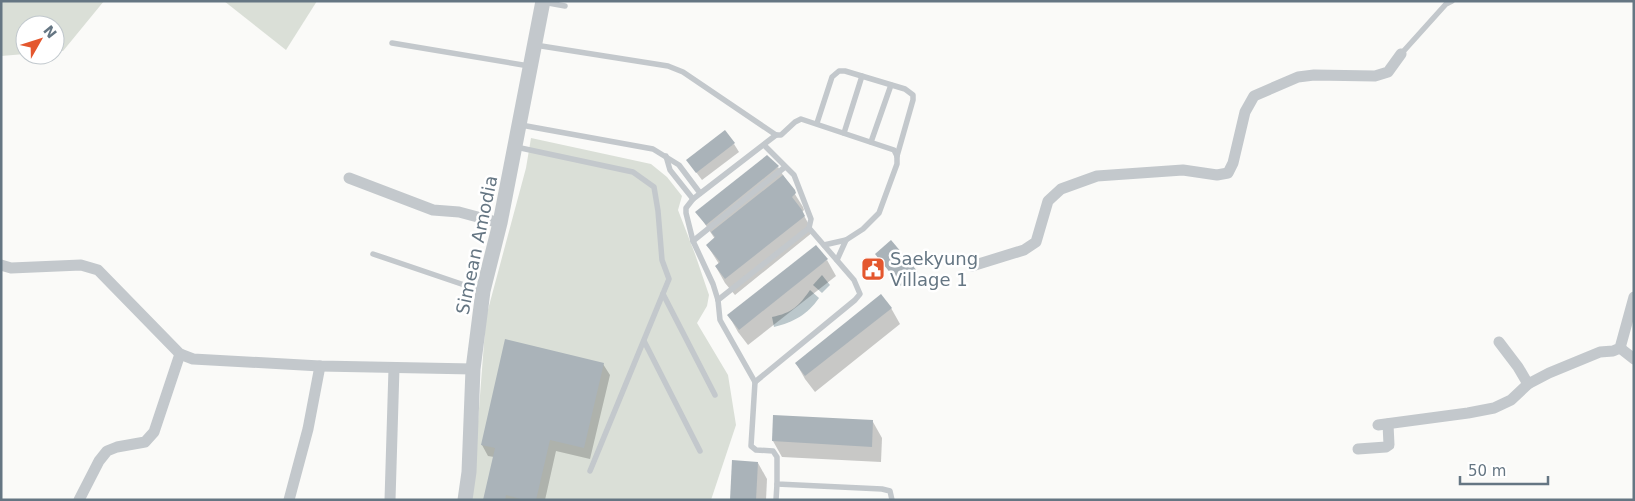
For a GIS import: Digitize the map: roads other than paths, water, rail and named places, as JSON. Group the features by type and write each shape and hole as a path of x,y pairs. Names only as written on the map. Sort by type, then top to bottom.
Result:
{"street":[{"name":"Simean Amodia","path":"465,500 469,472 473,369 484,291 521,125 543,2"},
{"path":"972,266 1024,250 1036,242 1048,201 1061,189 1097,176 1183,170 1217,175 1228,173 1233,164 1245,112 1254,96 1298,77 1314,75 1375,76 1388,72 1401,54"},
{"path":"349,178 433,210 458,212 500,224"},
{"path":"1,264 11,268 81,265 98,270 180,354 193,359 320,366 473,369"},
{"path":"1358,449 1386,447 1389,445 1383,424 1494,408 1511,400 1528,384 1594,354 1613,352 1620,348 1634,297"},
{"path":"1499,342 1518,366 1528,384"},
{"path":"1620,348 1634,359"},
{"path":"79,500 107,451 117,447 145,442 154,432 180,354"},
{"path":"289,500 308,429 320,366"},
{"path":"390,500 394,368"}],"lane":[{"path":"1401,54 1446,4 1452,1"},
{"path":"543,2 565,6"},
{"path":"392,43 532,66"},
{"path":"535,45 668,66 683,72 776,135"},
{"path":"817,123 832,77 839,71 845,71 905,89 912,95 913,100 897,164 879,213 863,229 846,240 824,245"},
{"path":"844,133 862,76"},
{"path":"871,142 891,85"},
{"path":"776,500 777,457 772,451 756,450 751,446 755,382 720,320 718,300 713,284 693,241 686,208 700,193 776,135 781,135 801,119 894,150 898,156"},
{"path":"521,125 653,149 679,165 700,193"},
{"path":"718,300 809,228 811,218 794,175 764,145"},
{"path":"516,146 633,172 654,187 662,260 670,280 590,471"},
{"path":"666,156 670,170 693,199"},
{"path":"693,241 785,167"},
{"path":"755,382 860,294 854,280 809,228"},
{"path":"837,260 846,240"},
{"path":"373,254 484,291"},
{"path":"663,294 715,395"},
{"path":"644,341 700,451"},
{"path":"777,484 882,489 890,491 892,500"}],"place":[{"name":"Saekyung Village 1","path":"873,269"}]}
